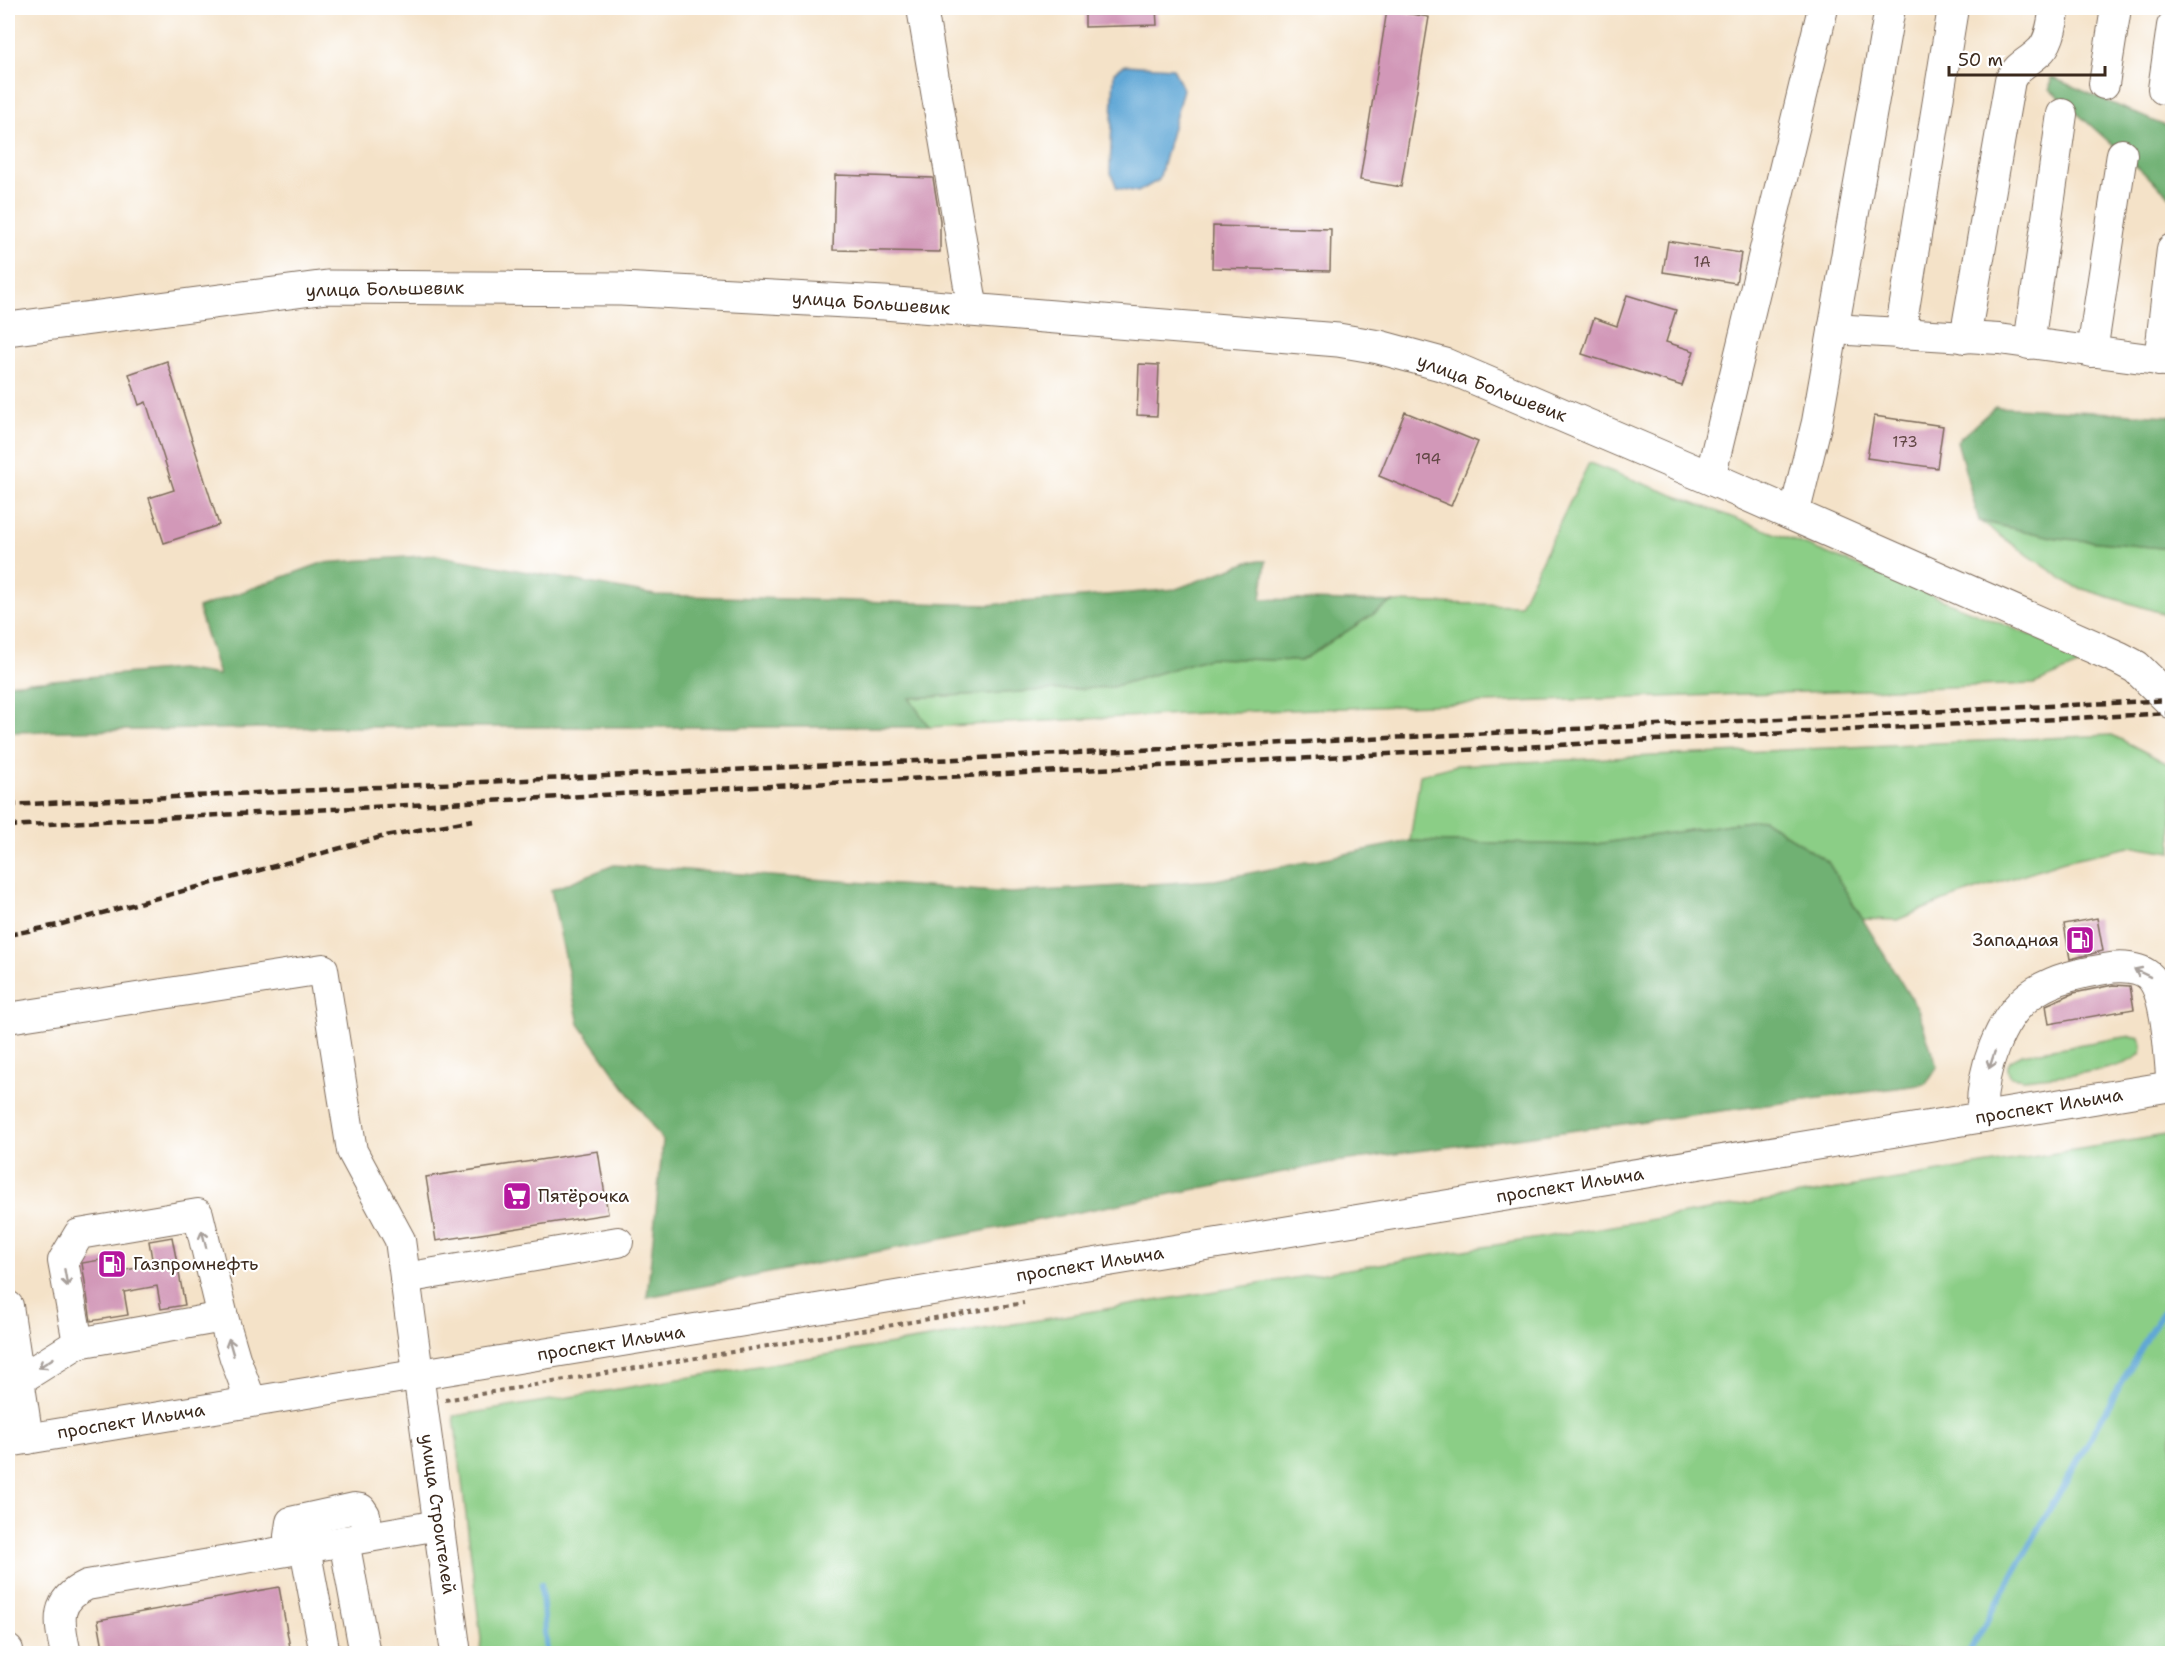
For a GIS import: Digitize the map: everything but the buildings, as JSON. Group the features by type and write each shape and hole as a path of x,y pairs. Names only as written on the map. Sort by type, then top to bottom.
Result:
{"main road":[{"name":"улица Большевик","path":"8,328 327,287 621,289 973,310 1338,340 1379,347 1445,365 1710,478 2119,658 2136,668 2172,702"}],"street":[{"path":"922,8 973,310"},
{"path":"1710,478 1822,8"},
{"path":"1794,515 1817,422 1890,8"},
{"path":"1900,334 1953,8"},
{"path":"1965,338 2010,80 2016,69 2039,53 2046,44 2055,8"},
{"path":"2104,84 2116,8"},
{"path":"2163,89 2172,26"},
{"path":"2029,344 2062,114"},
{"path":"2092,352 2122,154"},
{"path":"1833,329 2029,344 2166,361 2172,249"},
{"path":"1982,1117 1984,1083 2002,1031 2016,1009 2034,992 2080,973 2127,968 2142,970 2152,978 2167,1007 2172,1086"},
{"name":"улица Строителей","path":"8,1017 323,969 352,1151 400,1240 456,1653"},
{"name":"проспект Ильича","path":"18,1440 2172,1086"},
{"path":"78,1343 63,1261 79,1234 198,1214 223,1317 235,1358 252,1401"},
{"path":"405,1278 618,1242"},
{"path":"8,1306 19,1380 18,1440"},
{"path":"19,1380 78,1343 223,1317"},
{"path":"325,1653 298,1549 289,1536 291,1522 355,1508 361,1509 365,1515 356,1539 365,1653"},
{"path":"356,1539 440,1525"},
{"path":"66,1653 60,1624 61,1608 72,1592 87,1585 298,1549"}],"green space":[{"path":"2051,77 2172,129 2172,198 2050,89"},
{"path":"1995,407 2172,416 2172,549 2057,538 1979,521 1957,441"},
{"path":"1589,463 1811,547 2067,650 2078,666 2034,684 1201,713 929,727 909,698 1112,687 1209,658 1301,661 1392,602 1520,605"},
{"path":"1979,521 2057,538 2172,549 2172,616 2073,586"},
{"path":"435,555 655,595 988,605 1176,589 1251,561 1266,561 1261,599 1392,602 1301,661 1209,658 1112,687 909,698 929,727 344,727 8,732 8,684 179,669 219,675 198,608 322,563"},
{"path":"2112,735 2172,766 2172,852 2134,846 2064,861 1946,900 1897,920 1862,919 1828,862 1763,819 1590,845 1410,841 1420,775 1457,765"},
{"path":"1763,819 1828,862 1918,1010 1937,1067 1926,1084 1334,1162 647,1297 663,1141 579,1024 551,890 614,865 1011,893 1215,880 1410,841 1590,845"},
{"path":"2131,1036 2140,1038 2141,1053 2116,1066 2084,1073 2024,1079 2011,1077 2008,1069 2009,1062 2022,1054"},
{"path":"2172,1134 2172,1653 480,1653 481,1639 454,1416"}],"water":[{"path":"1125,65 1173,68 1183,89 1159,180 1138,192 1117,188 1110,170 1114,72"}],"waterway":[{"path":"1968,1654 2156,1322 2172,1299"},
{"path":"541,1584 547,1654"}],"railway":[{"path":"8,805 2172,700"},
{"path":"8,826 2172,713"},
{"path":"8,935 58,925 385,836 473,820"}],"place":[{"name":"Западная","path":"2080,940"},
{"name":"Пятёрочка","path":"517,1196"},
{"name":"Газпромнефть","path":"112,1264"}]}
